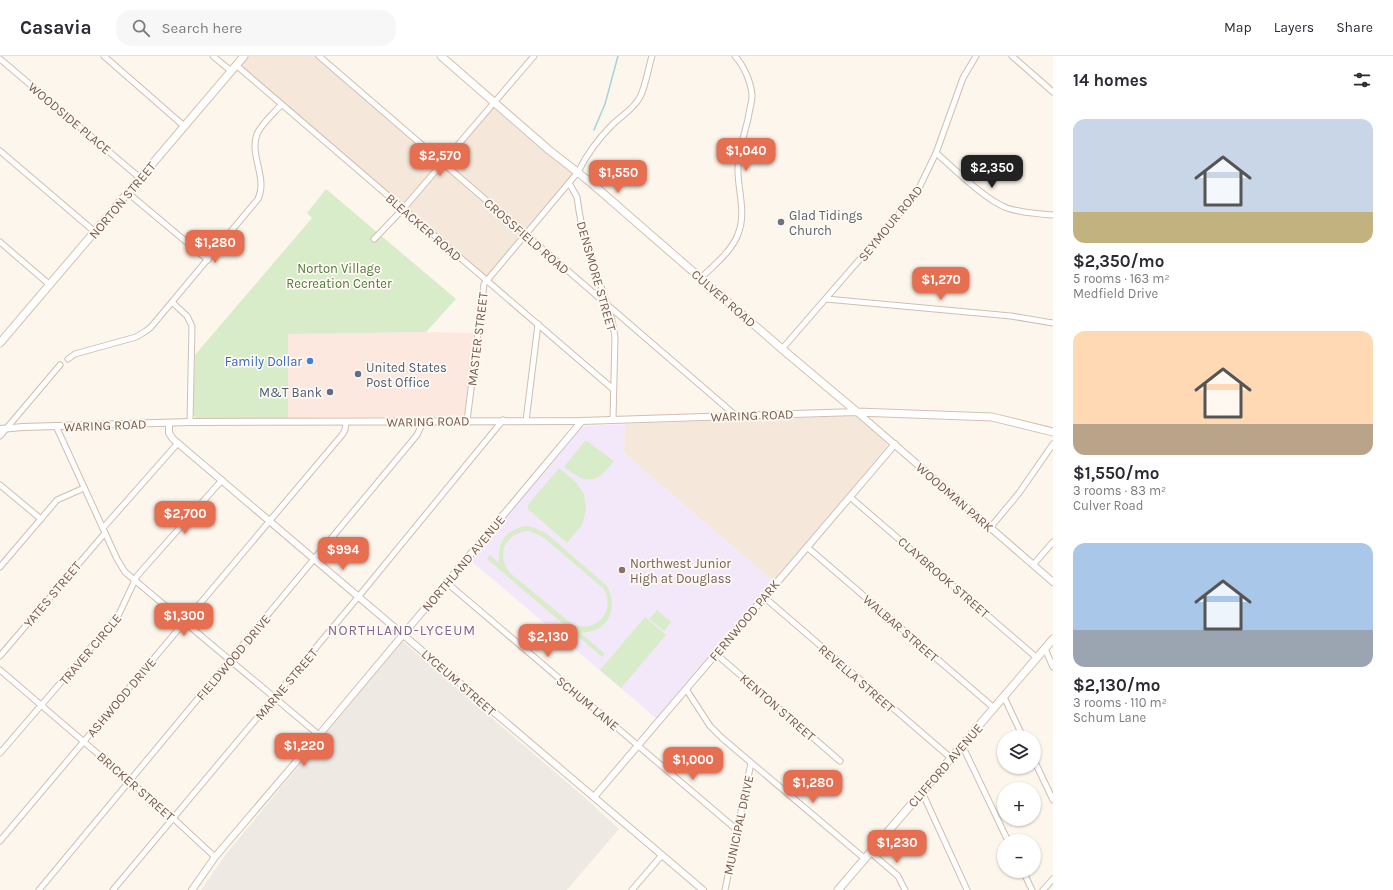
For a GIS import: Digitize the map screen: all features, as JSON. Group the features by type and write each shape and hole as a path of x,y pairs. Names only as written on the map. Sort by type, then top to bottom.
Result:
{"main road":[{"name":"NORTON STREET","path":"1,342 244,56"},
{"name":"CULVER ROAD","path":"441,56 857,412"},
{"path":"857,412 992,417 1053,432"},
{"name":"CLIFFORD AVENUE","path":"838,890 1053,639"}],"street":[{"path":"104,56 184,126"},
{"path":"213,56 231,71"},
{"name":"CROSSFIELD ROAD","path":"319,56 735,415"},
{"path":"374,239 402,209 534,56"},
{"name":"MASTER STREET","path":"467,421 484,285 486,280 578,172 589,152 602,135 613,123 635,104 640,97 652,56"},
{"path":"701,278 734,242 741,222 742,213 738,179 738,162 752,96 747,76 735,56"},
{"name":"SEYMOUR ROAD","path":"782,349 914,196 925,179 958,91 968,68 976,56"},
{"path":"1012,56 1053,92"},
{"name":"WOODSIDE PLACE","path":"0,59 140,178"},
{"name":"BLEACKER ROAD","path":"236,65 402,209 613,388"},
{"path":"68,359 75,354 136,337 143,333 151,327 208,260 258,199 262,190 262,184 256,149 256,140 262,127 281,105"},
{"path":"0,151 95,232"},
{"path":"936,153 987,196 1001,204 1027,213 1053,215"},
{"name":"DENSMORE STREET","path":"569,182 577,197 583,232 612,320 615,338 613,420"},
{"path":"128,193 208,260"},
{"path":"0,242 50,285"},
{"path":"826,299 1011,316 1053,323"},
{"path":"172,302 187,316 192,326 190,422"},
{"path":"526,421 538,324"},
{"path":"0,436 3,429 60,365"},
{"name":"WARING ROAD","path":"3,429 23,427 190,422 613,420 857,412"},
{"name":"WOODMAN PARK","path":"857,412 896,444 1053,582"},
{"name":"MARNE STREET","path":"113,890 174,819 503,420"},
{"name":"NORTHLAND AVENUE","path":"192,890 215,857 582,420"},
{"name":"ASHWOOD DRIVE","path":"0,841 342,435 346,422"},
{"name":"FIELDWOOD DRIVE","path":"39,890 417,435 423,422"},
{"name":"LYCEUM STREET","path":"169,423 169,433 178,443 703,890"},
{"path":"56,426 121,566 135,580 319,735"},
{"name":"YATES STREET","path":"0,656 178,443"},
{"name":"FERNWOOD PARK","path":"594,798 896,444"},
{"path":"990,528 1020,493 1053,444"},
{"name":"TRAVER CIRCLE","path":"0,753 118,616 126,603 135,580 222,480"},
{"path":"0,485 41,519"},
{"path":"0,567 57,500 84,488"},
{"name":"CLAYBROOK STREET","path":"850,497 1037,658"},
{"path":"1033,565 1053,542"},
{"name":"WALBAR STREET","path":"808,547 994,708"},
{"name":"SCHUM LANE","path":"446,582 737,830"},
{"name":"REVELLA STREET","path":"764,597 951,758"},
{"path":"1044,649 1053,667"},
{"name":"KENTON STREET","path":"716,654 840,761"},
{"name":"BRICKER STREET","path":"0,670 174,819 215,857"},
{"name":"MUNICIPAL DRIVE","path":"686,689 710,726 751,763 725,890"},
{"path":"1004,697 1020,730"},
{"path":"962,745 1005,834"},
{"path":"751,763 865,859"},
{"path":"1041,774 1053,800"},
{"path":"922,792 967,890"},
{"path":"870,852 898,876 905,890"},
{"path":"632,890 662,855"},
{"path":"1026,878 1032,890"},
{"path":"1043,890 1053,878"}],"shaded area":[{"path":"244,56 319,56 441,162 494,102 578,172 486,280 236,65"},
{"path":"426,332 475,333 465,413 462,416 288,418 288,334"},
{"path":"857,417 885,441 888,446 773,581 624,453 625,424"},
{"name":"Northwest Junior High at Douglass","path":"625,424 624,453 773,581 656,718 470,560 581,428 585,426"},
{"path":"402,641 584,797 619,829 567,890 201,890 226,854"}],"green space":[{"name":"Norton Village Recreation Center","path":"326,189 456,299 426,332 288,334 288,418 196,418 193,415 195,355 312,218 307,213"},
{"path":"585,441 614,461 608,469 597,478 585,479 579,477 564,467"},
{"path":"559,468 575,481 584,494 586,510 582,525 567,543 528,509 528,505"},
{"path":"526,526 533,527 546,533 607,586 610,593 612,606 609,618 600,628 581,633 605,654 602,657 487,559 490,555 499,563 499,549 501,543 508,534","holes":["526,531 543,537 604,589 607,598 607,606 602,619 589,626 572,624 510,573 504,559 504,547 508,541 518,533"]},
{"path":"657,610 671,622 664,631 649,619"},
{"path":"645,617 666,635 621,688 600,670"}],"waterway":[{"path":"594,130 605,104 618,56"}],"place":[{"name":"Glad Tidings Church","path":"781,222"},
{"name":"Family Dollar","path":"310,361"},
{"name":"United States Post Office","path":"358,374"},
{"name":"M&T Bank","path":"330,392"},
{"name":"Northwest Junior High at Douglass","path":"622,570"}],"district":[{"name":"NORTHLAND-LYCEUM","path":"402,630"}]}
